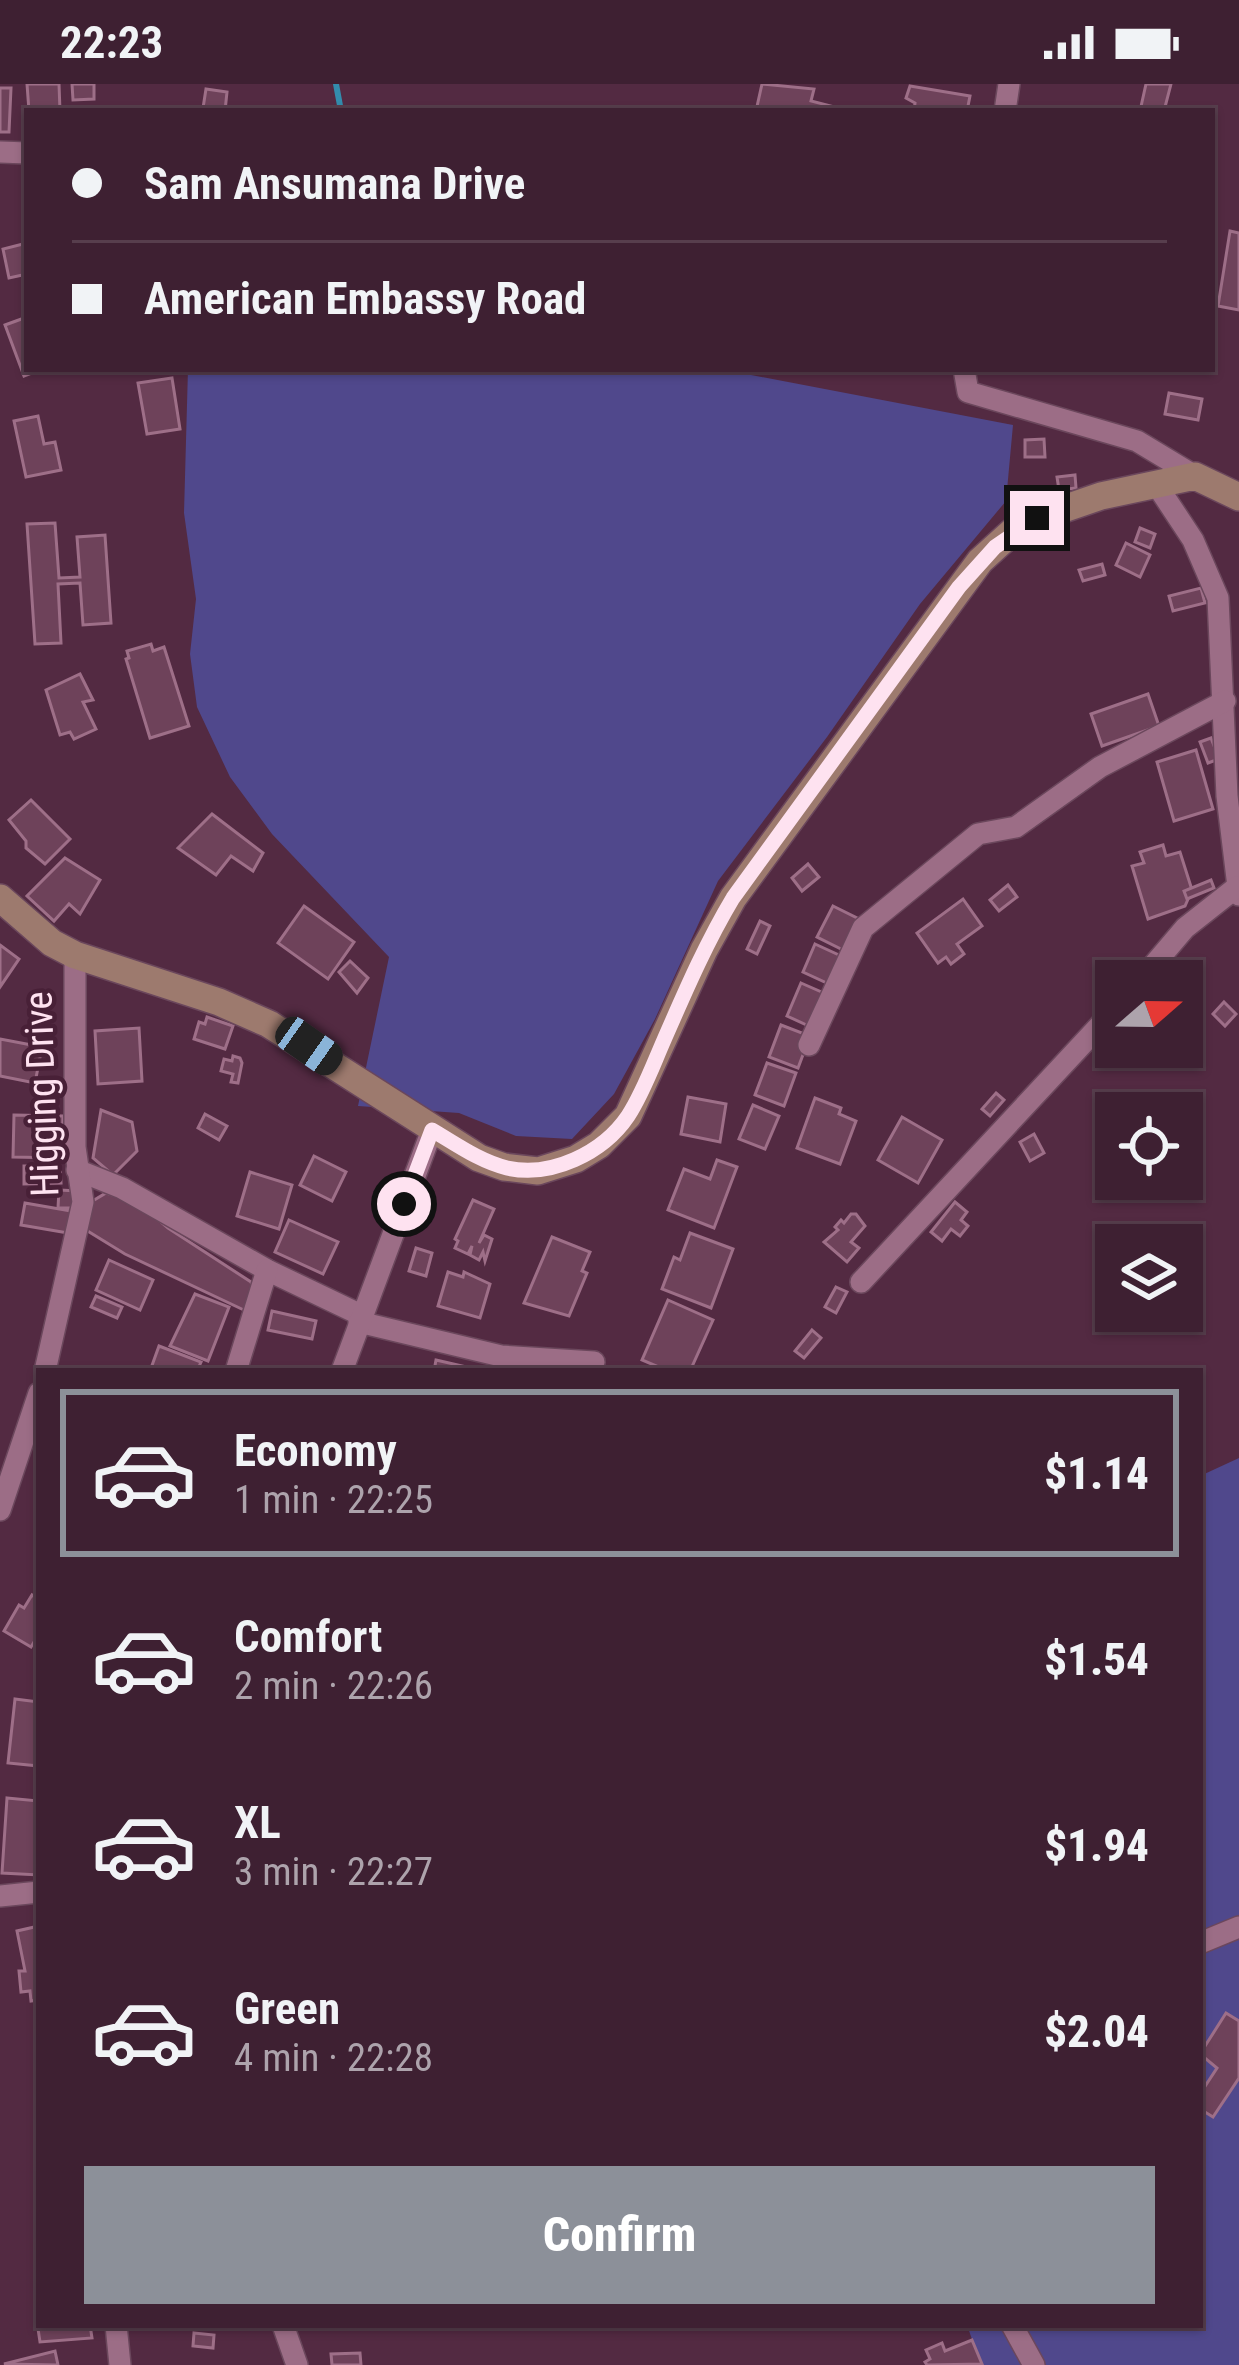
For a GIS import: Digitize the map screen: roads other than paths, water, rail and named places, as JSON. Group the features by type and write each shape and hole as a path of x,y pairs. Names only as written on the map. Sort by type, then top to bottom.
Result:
{"street":[{"path":"965,372 968,392 1031,404 1137,441 1239,496"},
{"path":"0,898 52,943 75,955 220,1002 269,1024 479,1158 538,1171 576,1159 614,1133 636,1101 704,950 733,898 980,562 1012,532 1056,509 1195,476"},
{"path":"1156,484 1193,540 1218,598 1227,796 1238,891 1185,928 1158,960"},
{"path":"809,1045 862,928 978,834 1016,826 1100,767 1225,701"},
{"name":"Higging Drive","path":"46,1368 82,1215 72,1042 75,955"},
{"path":"861,1282 1095,1031"},
{"path":"343,1368 432,1130"},
{"path":"77,1170 122,1189 360,1318 501,1356 594,1362"},
{"path":"237,1368 267,1270"},
{"path":"0,1510 36,1402"},
{"path":"0,1896 36,1892"},
{"path":"1203,1942 1239,1927"},
{"path":"116,2328 120,2365"},
{"path":"284,2328 297,2365"},
{"path":"1014,2328 1034,2365"}],"waterway":[{"path":"336,84 340,108"}]}
